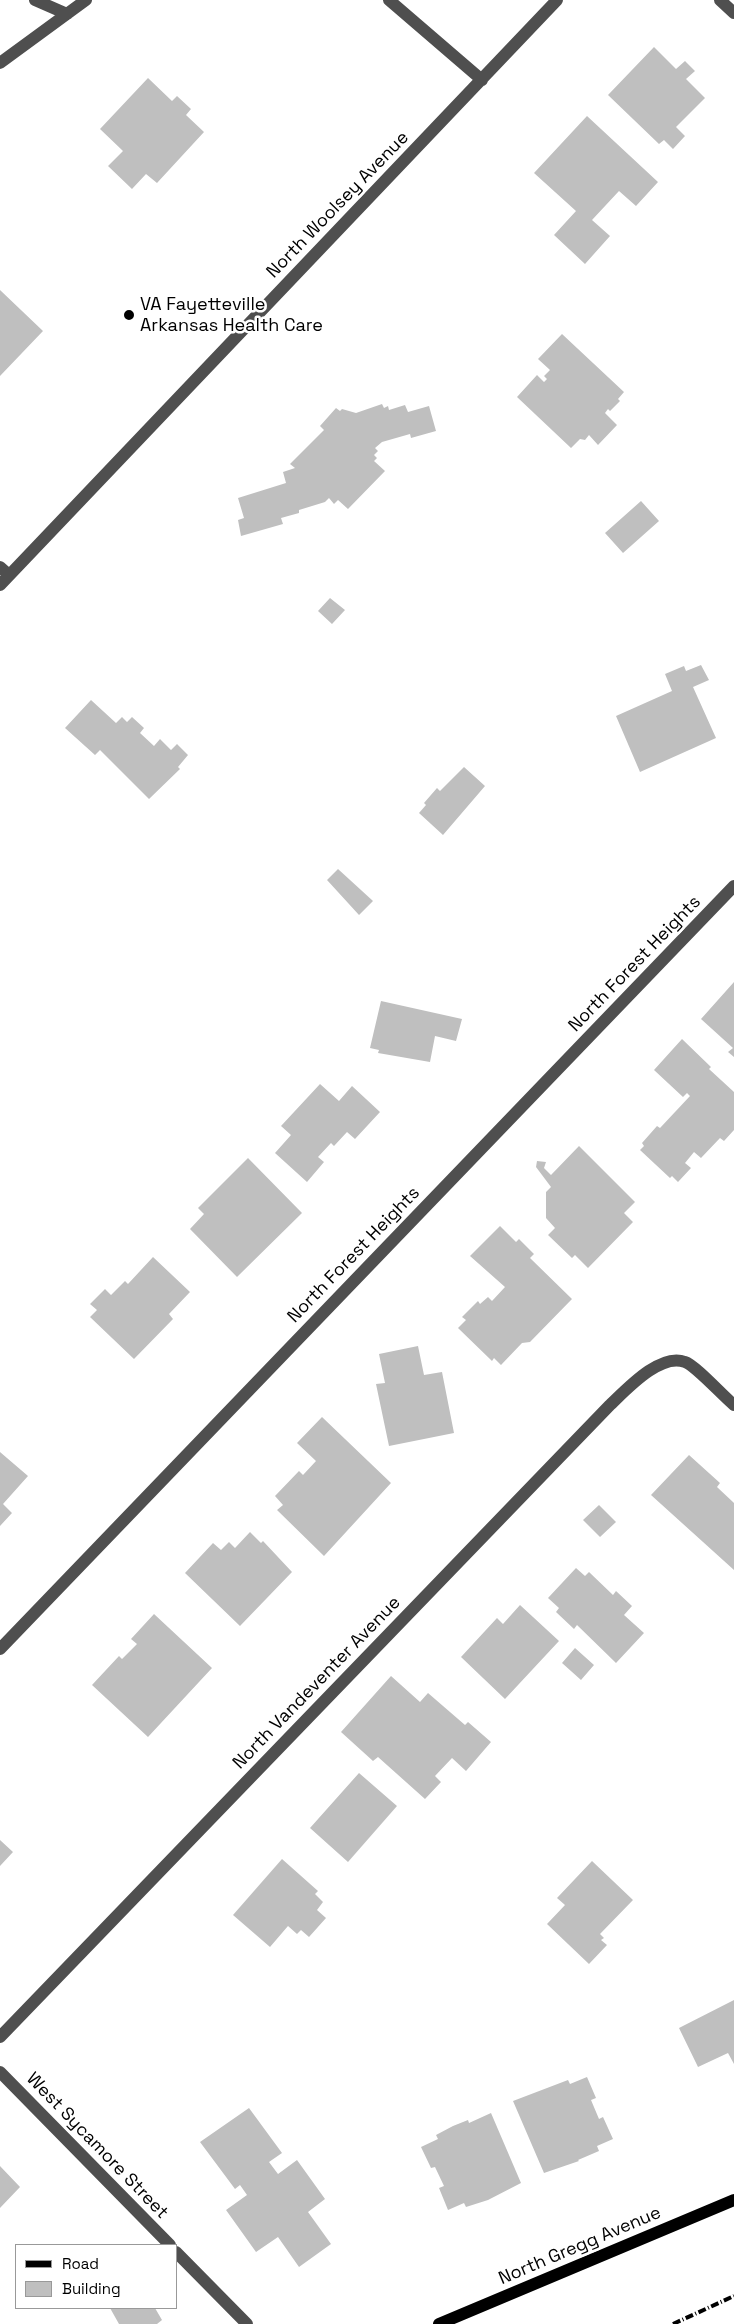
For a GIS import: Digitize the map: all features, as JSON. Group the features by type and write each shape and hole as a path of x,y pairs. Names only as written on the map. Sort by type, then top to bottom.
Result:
{"main road":[{"name":"North Gregg Avenue","path":"439,2324 734,2200"}],"street":[{"path":"35,0 67,14"},
{"path":"0,63 86,0"},
{"path":"389,0 482,80"},
{"name":"North Woolsey Avenue","path":"0,585 5,571 482,80 557,0"},
{"path":"720,0 734,13"},
{"name":"North Forest Heights","path":"0,1649 734,886"},
{"name":"North Vandeventer Avenue","path":"0,2037 609,1406 639,1378 666,1361 686,1362 734,1405"},
{"name":"West Sycamore Street","path":"0,2072 169,2244"},
{"path":"178,2254 247,2324"}],"building":[{"path":"654,47 676,69 685,61 695,71 686,79 705,98 676,127 685,136 673,149 664,140 659,144 608,95"},
{"path":"148,78 172,101 177,96 191,109 186,115 204,132 157,183 146,174 132,189 108,166 123,151 100,129"},
{"path":"587,116 658,182 636,206 619,191 592,220 610,236 585,264 554,235 576,211 534,173"},
{"path":"0,290 43,331 0,376"},
{"path":"562,334 624,392 618,399 620,401 610,411 608,409 605,413 617,425 598,445 589,435 585,440 580,439 571,448 517,397 537,375 544,382 547,379 544,376 550,370 538,359"},
{"path":"382,404 384,408 388,406 389,410 405,405 408,412 429,406 436,431 411,438 410,434 382,442 375,448 378,451 374,455 377,458 374,461 385,471 348,509 338,500 334,504 329,498 325,502 299,510 299,513 281,518 283,524 241,536 238,520 244,518 238,498 286,483 283,472 295,468 290,464 324,430 320,426 336,408 340,411 342,409 356,413"},
{"path":"641,501 659,521 623,553 605,533"},
{"path":"330,598 345,610 332,624 318,611"},
{"path":"701,665 709,680 693,687 716,738 640,772 616,716 672,691 665,674 684,666 686,671"},
{"path":"91,700 116,723 122,717 127,722 132,717 144,728 140,733 154,746 160,739 171,750 177,744 188,755 178,767 180,769 149,799 100,750 95,755 65,728"},
{"path":"464,767 485,786 443,835 419,813 426,805 424,803 437,788 440,791"},
{"path":"338,869 373,901 359,915 327,880"},
{"path":"734,982 734,1057 728,1052 733,1048 701,1019"},
{"path":"381,1001 462,1019 456,1041 435,1036 430,1062 378,1053 379,1050 370,1048"},
{"path":"682,1039 711,1067 709,1069 734,1092 734,1130 724,1141 720,1138 701,1158 694,1152 685,1163 691,1168 678,1182 672,1176 670,1178 640,1150 644,1146 642,1143 657,1126 660,1128 690,1096 687,1093 683,1097 654,1070"},
{"path":"320,1084 339,1101 352,1086 380,1112 355,1139 347,1132 334,1146 331,1143 318,1157 324,1162 307,1182 275,1153 291,1135 281,1126"},
{"path":"579,1146 635,1202 624,1213 633,1222 588,1268 575,1255 572,1258 548,1235 555,1228 546,1218 546,1192 551,1187 536,1167 537,1161 546,1162 544,1168 551,1175"},
{"path":"248,1158 302,1213 237,1277 190,1229 204,1214 198,1208"},
{"path":"500,1226 516,1242 519,1239 534,1254 530,1258 572,1299 530,1342 522,1343 501,1365 494,1358 492,1361 458,1328 466,1320 462,1317 478,1301 480,1304 488,1297 492,1301 505,1287 470,1256"},
{"path":"153,1257 190,1292 169,1314 173,1319 134,1359 90,1317 97,1310 90,1304 105,1289 111,1295 125,1281 128,1284"},
{"path":"418,1346 424,1375 442,1372 454,1433 389,1446 376,1384 385,1383 379,1354"},
{"path":"322,1417 391,1483 324,1556 277,1510 283,1505 275,1496 299,1471 303,1475 316,1461 297,1443"},
{"path":"0,1452 28,1476 3,1504 12,1513 0,1526"},
{"path":"689,1455 720,1483 717,1487 734,1503 734,1570 651,1495"},
{"path":"599,1505 616,1522 600,1537 583,1520"},
{"path":"250,1532 261,1543 263,1541 292,1572 240,1626 185,1573 213,1543 221,1550 229,1542 235,1548"},
{"path":"576,1568 585,1576 589,1572 613,1595 616,1591 632,1606 624,1615 644,1633 616,1663 577,1625 574,1629 556,1612 559,1608 548,1598"},
{"path":"520,1605 559,1641 505,1699 461,1657 497,1618 503,1624"},
{"path":"154,1614 212,1668 148,1737 92,1685 119,1656 122,1659 137,1644 131,1639"},
{"path":"575,1648 594,1665 581,1680 562,1663"},
{"path":"391,1676 420,1702 428,1693 465,1725 468,1722 491,1742 466,1771 452,1758 435,1776 441,1782 425,1799 378,1757 373,1761 341,1732"},
{"path":"359,1773 397,1806 348,1862 310,1828"},
{"path":"0,1840 13,1852 0,1866"},
{"path":"282,1859 318,1891 315,1894 323,1902 317,1910 326,1918 309,1937 301,1930 297,1934 288,1926 270,1947 233,1915"},
{"path":"592,1861 633,1900 600,1934 604,1938 601,1940 607,1945 589,1964 547,1924 565,1905 557,1898"},
{"path":"734,2000 734,2064 728,2053 698,2067 679,2028"},
{"path":"587,2077 596,2098 591,2100 599,2119 603,2117 613,2139 597,2146 599,2151 579,2161 544,2173 513,2101 568,2080 570,2084"},
{"path":"249,2108 282,2153 269,2162 278,2174 297,2160 325,2199 308,2212 331,2244 299,2267 278,2237 256,2252 226,2210 247,2195 240,2185 235,2189 200,2142"},
{"path":"491,2113 521,2183 488,2200 466,2207 464,2203 448,2210 439,2188 444,2186 435,2167 431,2168 421,2147 438,2139 436,2135 453,2126 468,2120 469,2123"},
{"path":"0,2166 20,2187 0,2208"},
{"path":"111,2309 156,2309 162,2320 157,2324 119,2324"}],"railway":[{"path":"673,2324 734,2296"}],"place":[{"name":"VA Fayetteville Arkansas Health Care","path":"129,315"}]}
